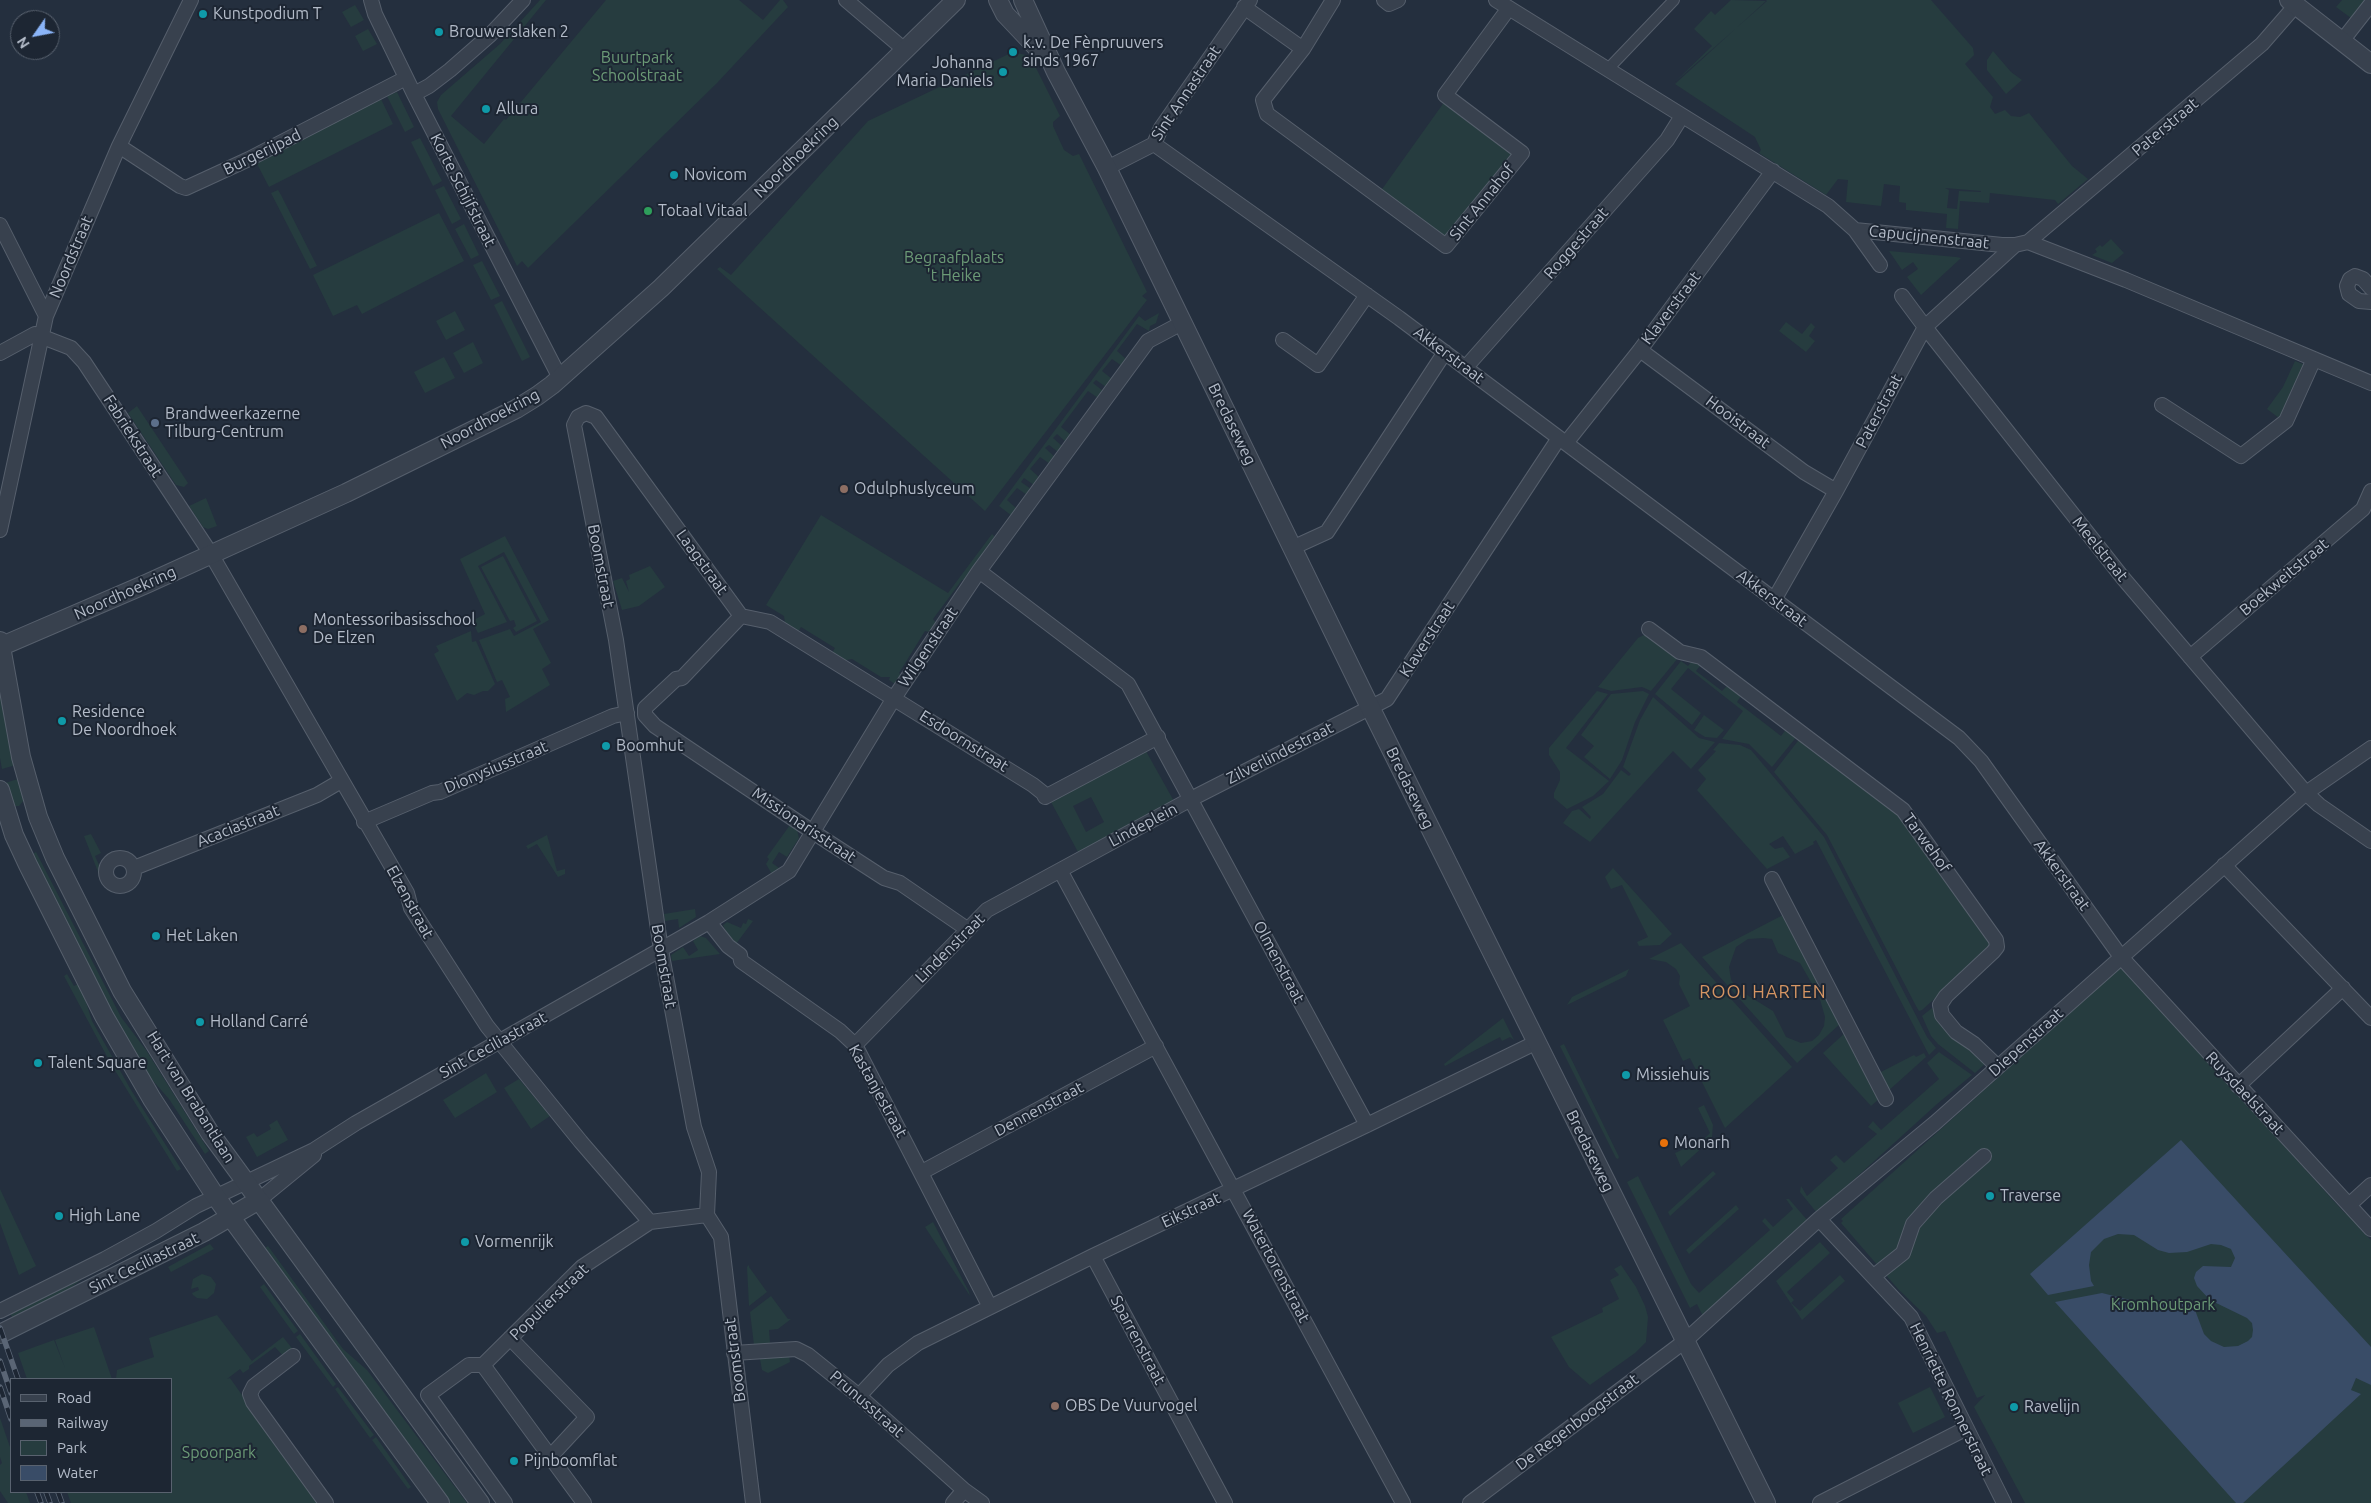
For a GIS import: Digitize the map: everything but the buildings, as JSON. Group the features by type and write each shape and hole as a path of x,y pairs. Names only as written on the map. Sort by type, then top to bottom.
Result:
{"street":[{"name":"Noordstraat","path":"0,530 40,336 46,316 119,146 191,0"},
{"name":"Korte Schijfstraat","path":"371,0 375,14 406,78 560,378"},
{"path":"414,94 450,70 490,36 523,0"},
{"path":"846,0 906,51"},
{"name":"Noordhoekring","path":"1,646 346,493 516,409 560,378 661,288 906,51 956,0"},
{"name":"Bredaseweg","path":"998,0 1006,14 1056,72"},
{"path":"1011,0 1031,20"},
{"name":"Bredaseweg","path":"1023,0 1056,72 1107,168 1370,707 1766,1503"},
{"name":"Sint Annahof","path":"1333,0 1302,48 1263,100 1267,114 1446,246 1522,153 1445,96 1509,8"},
{"path":"1384,0 1389,4 1398,0"},
{"name":"Capucijnenstraat","path":"1496,0 1828,206 1856,230 2021,244 2126,280 2371,383"},
{"path":"1606,70 1674,0"},
{"path":"2293,3 2371,64"},
{"name":"Paterstraat","path":"1774,600 1925,327 2021,244 2262,44 2293,3"},
{"path":"1247,4 1302,48"},
{"name":"Sint Annastraat","path":"1107,168 1154,144 1161,128 1247,4"},
{"path":"2342,41 2371,4"},
{"name":"Burgerijpad","path":"119,146 186,188 241,163 406,78"},
{"name":"Roggestraat","path":"1466,367 1667,140 1682,116"},
{"name":"Akkerstraat","path":"1154,144 1368,295 1466,367 1959,738 1980,761 2121,957"},
{"name":"Klaverstraat","path":"1370,707 1386,699 1563,440 1640,350 1773,172"},
{"path":"0,225 46,316"},
{"path":"1856,230 1880,265"},
{"path":"2371,288 2363,278 2355,276 2350,279 2347,286 2349,294 2359,301 2371,302"},
{"path":"1283,340 1318,365 1368,295"},
{"name":"Meelstraat","path":"1902,296 2117,570 2306,794 2371,841"},
{"name":"Wilgenstraat","path":"661,950 789,871 894,698 979,571 1148,341 1182,322"},
{"path":"0,353 35,334 40,336"},
{"name":"Fabriekstraat","path":"40,336 71,348 84,362 211,554"},
{"name":"Hooistraat","path":"1640,350 1804,472 1836,491"},
{"path":"1292,548 1327,532 1445,352"},
{"path":"2162,405 2241,456 2286,421 2314,359"},
{"name":"Laagstraat","path":"574,425 576,418 583,414 590,413 596,417 741,616"},
{"name":"Boomstraat","path":"574,425 616,640 661,950 694,1127 709,1172 707,1215 721,1237 753,1503"},
{"name":"Boekweitstraat","path":"2190,657 2364,509 2371,491"},
{"name":"Elzenstraat","path":"211,554 407,894 411,908 487,1026 580,1142 650,1222"},
{"name":"Lindeplein","path":"979,571 1129,685 1190,799 1078,860 1062,872"},
{"path":"628,716 645,715 644,708 676,679 682,678 741,616"},
{"name":"Esdoornstraat","path":"741,616 770,622 1033,785 1045,797 1158,737"},
{"name":"Tarwehof","path":"1648,629 1684,654 1701,657 1904,810 1996,940 1997,947 1993,952 1946,996 1940,1005 1942,1015 1956,1032 1974,1044 1998,1067"},
{"name":"Hart van Brabantlaan","path":"1,646 21,758 38,817 54,858 122,991 210,1133 480,1503"},
{"name":"Zilverlindestraat","path":"1190,799 1370,707"},
{"name":"Missionarisstraat","path":"645,715 655,726 813,832 884,878 900,883 967,929"},
{"name":"Dionysiusstraat","path":"364,822 440,792 613,716 628,716"},
{"name":"Diepenstraat","path":"1685,1341 1819,1219 1935,1123 2306,794 2371,748"},
{"name":"Acaciastraat","path":"134,868 317,795 341,781"},
{"name":"Hart van Brabantlaan","path":"0,790 4,817 104,1016 152,1099 216,1196 440,1503"},
{"name":"Olmenstraat","path":"1190,799 1368,1126"},
{"path":"4,817 38,817"},
{"path":"2224,865 2371,1018"},
{"name":"Lindenstraat","path":"855,1045 987,910 1062,872"},
{"name":"Watertorenstraat","path":"1062,872 1403,1503"},
{"path":"1772,879 1886,1099"},
{"name":"Kastanjestraat","path":"709,922 728,946 740,955 741,961 840,1032 855,1045 990,1307"},
{"name":"Sint Ceciliastraat","path":"0,1310 105,1259 156,1232 196,1206 326,1142 356,1122 661,950"},
{"name":"Ruysdaelstraat","path":"2121,957 2371,1229"},
{"path":"2238,1086 2343,988"},
{"name":"Eikstraat","path":"859,1396 903,1352 1093,1256 1368,1126 1537,1042"},
{"name":"Dennenstraat","path":"922,1172 1156,1046"},
{"name":"Sint Ceciliastraat","path":"0,1334 232,1218 259,1200 309,1160 326,1142"},
{"path":"1874,1276 1903,1253 1913,1224 1936,1198 1984,1156"},
{"path":"2349,1206 2371,1185"},
{"name":"Populierstraat","path":"506,1503 428,1395 469,1365 483,1365 582,1267 650,1222 707,1215"},
{"name":"Henriette Ronnerstraat","path":"1819,1219 1911,1317 1923,1338 1965,1429 2004,1503"},
{"name":"Sparrenstraat","path":"1093,1256 1226,1503"},
{"path":"510,1338 587,1417 550,1457"},
{"name":"De Regenboogstraat","path":"1470,1503 1685,1341"},
{"name":"Prunusstraat","path":"734,1353 796,1349 808,1355 859,1396 964,1490 982,1503"},
{"path":"293,1356 254,1386 250,1394 253,1402 326,1503"},
{"path":"483,1365 584,1503"},
{"path":"1820,1503 1965,1429"},
{"path":"953,1503 964,1490"}],"green space":[{"name":"Buurtpark Schoolstraat","path":"540,0 546,0 451,116 484,144 606,0 739,0 763,20 780,0 783,0 788,7 717,83 528,268 522,261 517,266 438,109 437,102 441,95 500,44"},
{"path":"1731,0 1767,1 1675,82 1712,46 1694,29 1711,11 1715,15"},
{"path":"1767,0 1931,0 1973,48 1974,55 1965,64 1993,97 1990,107 1995,114 2005,110 2011,116 2020,117 2029,113 2072,166 2088,179 2058,204 2055,200 1990,193 1989,203 1960,201 1958,229 1946,228 1947,214 1906,210 1906,203 1899,202 1900,186 1884,184 1881,206 1846,202 1848,180 1838,179 1826,195 1759,153 1761,150 1755,137 1675,84","holes":["1945,188 1981,191 1959,191 1957,209 1947,208 1949,190"]},
{"path":"2342,0 2367,0 2351,18 2336,7"},
{"path":"355,5 364,20 351,27 342,12"},
{"path":"368,29 377,44 363,51 355,36"},
{"path":"1993,51 2011,72 2022,80 2006,94 1987,70 1987,60"},
{"name":"Begraafplaats 't Heike","path":"1013,52 1030,56 1060,116 1053,122 1053,126 1064,150 1073,156 1079,154 1147,292 1142,296 1147,300 985,511 717,269 720,267 731,275 868,121"},
{"path":"397,92 414,127 405,132 387,96"},
{"path":"380,97 393,124 269,187 255,160"},
{"path":"1445,101 1516,153 1445,241 1380,192"},
{"path":"420,138 442,181 433,186 411,142"},
{"path":"444,186 461,219 452,224 435,190"},
{"path":"278,190 317,266 310,269 271,193"},
{"path":"439,213 464,261 362,314 357,305 333,316 313,275"},
{"path":"464,224 479,255 471,259 455,229"},
{"path":"2111,239 2124,253 2112,263 2092,255 2097,252 2095,249 2100,245 2102,247"},
{"path":"1889,251 1961,258 1921,295 1907,277 1918,269 1913,262 1902,270"},
{"path":"482,261 500,296 491,300 473,265"},
{"path":"502,301 530,357 522,361 494,305"},
{"path":"455,311 465,330 446,340 436,321"},
{"path":"1159,313 1156,323 1150,326 1149,331 1137,324 1117,351 1126,359 1122,366 1112,359 1102,371 1112,379 1106,387 1096,380 1093,383 1103,391 1098,398 1088,391 1061,427 1071,435 1066,442 1057,434 1053,438 1063,447 1058,452 1049,445 1045,448 1055,457 1050,464 1040,457 1030,469 1040,478 1034,485 1024,478 1021,482 1031,489 1027,495 1017,488 1007,500 1017,509 1012,516 999,506 1139,316 1145,321"},
{"path":"1786,322 1802,334 1811,323 1815,327 1809,336 1815,341 1806,352 1779,331"},
{"path":"473,342 483,363 464,373 453,353"},
{"path":"444,357 455,378 425,393 414,372"},
{"path":"2295,361 2303,364 2304,371 2286,412 2279,418 2267,409 2283,387"},
{"path":"137,406 188,483 184,487 176,485 128,413"},
{"path":"206,498 217,526 208,529 203,527 189,506"},
{"path":"821,515 948,593 992,534 996,538 967,582 962,580 933,619 936,623 930,632 925,631 899,673 902,676 898,686 889,680 890,677 881,677 852,659 846,660 848,670 832,653 835,648 801,627 798,632 786,629 784,616 766,605"},
{"path":"505,536 549,620 533,629 551,663 542,669 550,685 506,712 505,699 510,697 502,680 497,682 479,640 510,629 514,636 541,622 504,552 478,566 507,622 478,633 472,621 485,614 460,559"},
{"path":"503,556 537,621 516,632 513,628 516,626 514,620 510,621 481,567"},
{"path":"650,566 665,587 639,606 622,610 613,581 622,578 629,592 626,581 630,579 629,575"},
{"path":"471,631 472,642 476,641 495,684 488,691 474,695 467,693 457,701 434,654 439,651 436,646"},
{"path":"1646,634 1678,658 1651,691 1642,687 1611,691 1598,687 1638,638"},
{"path":"1693,660 1703,662 1696,671 1722,691 1730,683 1743,693 1737,702 1781,736 1788,727 1798,735 1772,767 1749,744 1722,739 1743,711 1688,668 1671,689 1701,713 1692,725 1655,694 1681,661 1688,666"},
{"path":"0,688 16,765 2,769 0,758"},
{"path":"1597,691 1608,694 1566,748 1609,781 1593,796 1567,809 1554,798 1554,793 1560,780 1560,772 1549,755 1549,748"},
{"path":"1643,691 1649,694 1635,722 1622,760 1610,779 1584,757 1594,746 1581,735 1611,694"},
{"path":"1653,697 1699,738 1715,742 1691,769 1673,751 1590,842 1563,823 1572,811 1579,809 1590,819 1591,817 1582,807 1603,794 1621,770 1629,776 1631,774 1623,767 1640,720"},
{"path":"1704,715 1724,730 1717,738 1705,737 1694,730"},
{"path":"1801,737 1901,817 1991,944 1989,950 1922,1010 1919,1011 1916,1006 1827,835 1774,772"},
{"path":"1719,743 1740,745 1751,750 1824,837 1927,1037 1936,1048 1929,1055 1816,840 1813,842 1814,844 1795,854 1783,836 1769,844 1775,849 1783,847 1790,857 1767,869 1697,790 1706,779 1698,770 1716,751 1713,750"},
{"path":"1147,747 1147,753 1175,803 1082,853 1078,852 1051,802 1052,799","holes":["1091,797 1104,822 1086,832 1073,806"]},
{"path":"21,778 24,800 19,806 15,806 5,783"},
{"path":"790,825 797,830 799,838 787,857 779,852 772,863 782,870 773,876 766,864 769,859 767,857"},
{"path":"91,834 101,853 95,856 99,865 105,864 100,877 84,836"},
{"path":"547,835 557,871 565,869 565,874 558,877 537,844 528,849 526,846"},
{"path":"36,852 121,1017 146,1050 209,1151 205,1154 169,1099 147,1074 130,1047 31,855"},
{"path":"1613,868 1672,934 1660,945 1639,946 1637,942 1648,937 1622,885 1611,889 1605,877"},
{"path":"695,909 696,917 679,928 678,919 665,921 664,914"},
{"path":"1783,915 1840,1024 1797,1063 1702,957","holes":["1748,939 1772,939 1778,953 1800,963 1819,996 1825,1017 1824,1026 1819,1035 1812,1041 1801,1043 1786,1037 1773,1011 1739,990 1731,980 1729,967 1736,947"]},
{"path":"748,919 753,921 736,944 727,934 723,925 727,922 741,928"},
{"path":"700,936 706,938 720,954 672,961 671,955 683,947 689,956 698,950 693,941"},
{"path":"1681,943 1792,1067 1725,1128 1690,1058 1683,1061 1663,1020 1690,1006 1679,984 1680,976 1676,969 1666,962 1649,959"},
{"name":"Kromhoutpark","path":"2122,966 2341,1209 2346,1214 2348,1212 2361,1226 2359,1228 2371,1240 2371,1503 2025,1503 1974,1407 1985,1395 1977,1398 1945,1331 1937,1333 1926,1316 1898,1289 1841,1223 1843,1221 1841,1219"},
{"path":"1629,969 1626,976 1567,1005 1572,997"},
{"path":"67,974 74,986 80,983 92,1021 131,1090 181,1169 177,1171 111,1064 64,976"},
{"path":"1932,1008 1950,1031 1986,1063 1975,1073 1938,1044 1931,1036 1922,1016"},
{"path":"1503,1018 1514,1040 1510,1037 1502,1041 1500,1037 1445,1066 1444,1064"},
{"path":"1846,1032 1880,1098 1871,1106 1823,1053"},
{"path":"1564,1044 1619,1157 1618,1159 1560,1046"},
{"path":"1939,1052 1972,1075 1937,1104 1817,1213 1800,1192 1801,1186 1807,1196 1838,1168 1830,1160 1836,1155 1844,1163 1877,1134 1868,1127 1873,1121 1881,1130 1939,1079 1927,1063"},
{"path":"1924,1053 1926,1057 1887,1092 1877,1074 1914,1055 1916,1057"},
{"path":"486,1073 497,1092 455,1118 443,1100"},
{"path":"519,1079 550,1116 531,1129 504,1088"},
{"path":"1704,1105 1713,1125 1712,1137 1681,1167 1675,1153 1703,1140 1710,1133 1698,1108"},
{"path":"277,1120 288,1140 257,1157 246,1137 254,1133 257,1137 271,1129 269,1125"},
{"path":"1713,1171 1716,1174 1670,1216 1668,1212"},
{"path":"1638,1176 1691,1284 1699,1293 1770,1230 1762,1221 1765,1218 1773,1227 1793,1209 1786,1199 1789,1199 1808,1221 1703,1316 1697,1304 1690,1308 1627,1182"},
{"path":"0,1189 36,1266 19,1275 0,1223"},
{"path":"1736,1205 1739,1209 1689,1254 1686,1250"},
{"path":"933,1222 969,1292 970,1296 925,1227"},
{"path":"1820,1242 1830,1253 1787,1292 1794,1300 1791,1303 1800,1311 1840,1275 1845,1281 1802,1320 1776,1281"},
{"path":"210,1244 214,1249 171,1272 168,1267"},
{"path":"268,1246 343,1349 367,1370 467,1503 450,1503 265,1248"},
{"path":"749,1265 767,1292 749,1306 747,1267"},
{"path":"1621,1265 1636,1287 1645,1306 1648,1317 1646,1342 1635,1353 1590,1385 1569,1367 1551,1337 1603,1312 1602,1308 1619,1299 1610,1280 1619,1275 1614,1269"},
{"path":"202,1274 211,1277 216,1284 214,1293 207,1299 197,1298 193,1295 192,1293 199,1290 198,1287 191,1289 193,1279"},
{"path":"79,1277 81,1280 66,1291 13,1319 9,1311"},
{"path":"264,1284 298,1331 294,1334 260,1287"},
{"path":"771,1296 788,1319 791,1319 778,1329 769,1330 770,1343 754,1345 750,1312"},
{"name":"Spoorpark","path":"217,1315 252,1361 283,1337 295,1352 286,1359 275,1347 249,1366 249,1369 243,1373 240,1369 227,1379 230,1378 318,1503 71,1503 67,1493 172,1493 172,1378 116,1378 117,1370 154,1357 149,1338"},
{"path":"94,1327 112,1378 27,1378 18,1353 54,1340 65,1368 55,1340"},
{"path":"300,1334 336,1384 333,1387 296,1337"},
{"path":"789,1355 790,1362 768,1373 762,1370 760,1359"},
{"path":"338,1387 374,1435 370,1438 335,1389"},
{"path":"1930,1387 1945,1417 1913,1433 1898,1403"},
{"path":"0,1418 10,1447 10,1493 26,1493 30,1503 8,1503 0,1491 0,1465 2,1463 0,1457"},
{"path":"376,1437 411,1487 408,1489 372,1440"}],"water":[{"path":"2181,1140 2371,1347 2371,1385 2356,1378 2351,1390 2361,1394 2243,1503 2236,1503 2055,1302 2102,1293 2134,1301 2182,1300 2195,1310 2204,1334 2211,1341 2224,1347 2238,1346 2252,1337 2252,1323 2247,1318 2210,1300 2197,1286 2194,1278 2196,1272 2203,1266 2231,1267 2235,1258 2231,1249 2211,1244 2187,1252 2169,1253 2158,1250 2134,1235 2118,1234 2104,1239 2091,1252 2089,1265 2091,1281 2094,1286 2048,1295 2030,1274"}],"railway":[{"path":"0,1328 18,1378"},
{"path":"0,1361 10,1390"},
{"path":"0,1387 10,1416"},
{"path":"37,1493 41,1503"},
{"path":"46,1493 50,1503"},
{"path":"58,1493 62,1503"}],"place":[{"name":"Kunstpodium T","path":"203,14"},
{"name":"Brouwerslaken 2","path":"439,32"},
{"name":"k.v. De Fènpruuvers sinds 1967","path":"1013,52"},
{"name":"Johanna Maria Daniels","path":"1003,72"},
{"name":"Allura","path":"486,109"},
{"name":"Novicom","path":"674,175"},
{"name":"Totaal Vitaal","path":"648,211"},
{"name":"Brandweerkazerne Tilburg-Centrum","path":"155,423"},
{"name":"Odulphuslyceum","path":"844,489"},
{"name":"Montessoribasisschool De Elzen","path":"303,629"},
{"name":"Residence De Noordhoek","path":"62,721"},
{"name":"Boomhut","path":"606,746"},
{"name":"Het Laken","path":"156,936"},
{"name":"Holland Carré","path":"200,1022"},
{"name":"Talent Square","path":"38,1063"},
{"name":"Missiehuis","path":"1626,1075"},
{"name":"Monarh","path":"1664,1143"},
{"name":"Traverse","path":"1990,1196"},
{"name":"High Lane","path":"59,1216"},
{"name":"Vormenrijk","path":"465,1242"},
{"name":"OBS De Vuurvogel","path":"1055,1406"},
{"name":"Ravelijn","path":"2014,1407"},
{"name":"Pijnboomflat","path":"514,1461"}],"district":[{"name":"ROOI HARTEN","path":"1763,992"}]}
